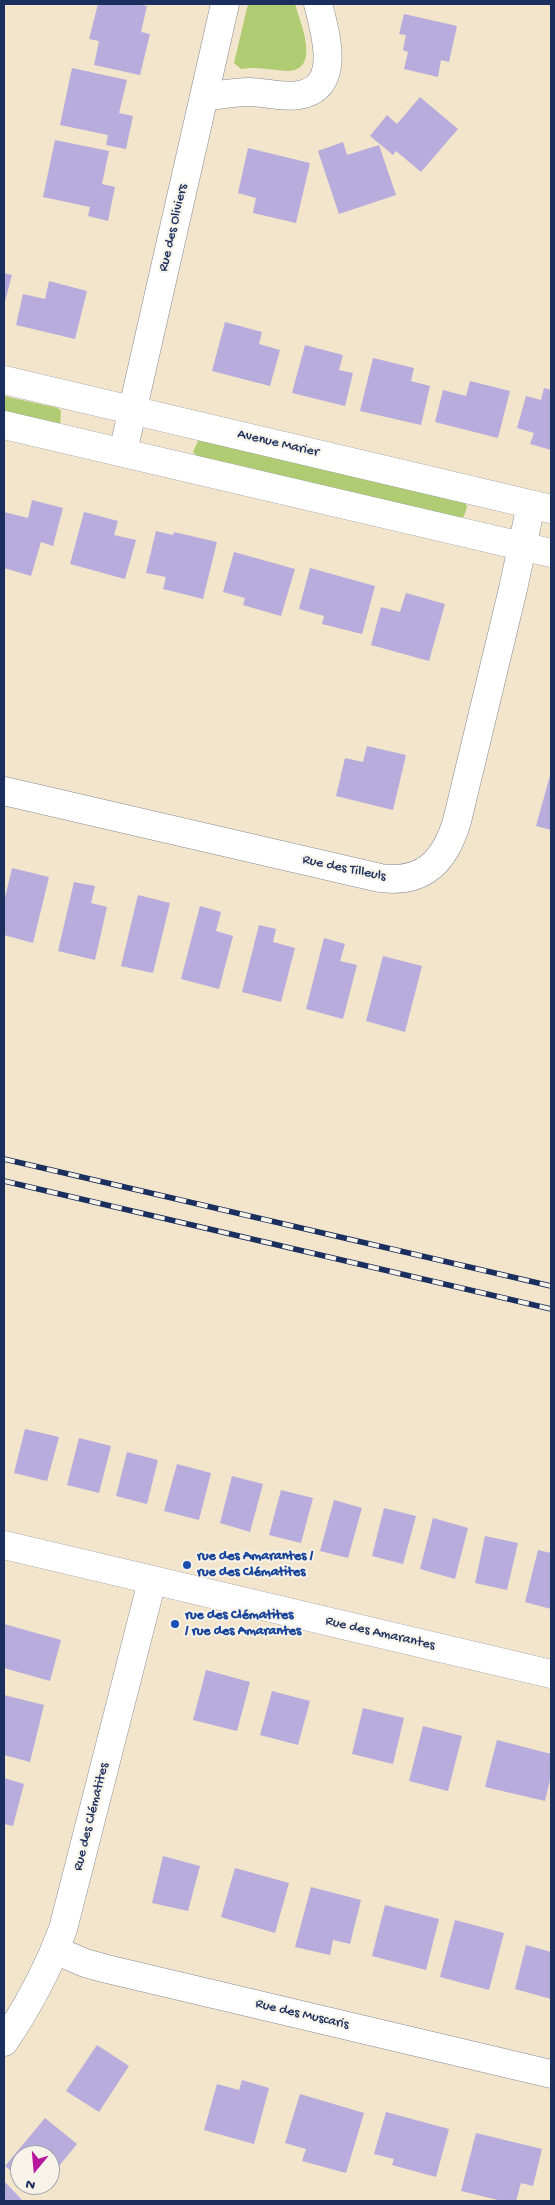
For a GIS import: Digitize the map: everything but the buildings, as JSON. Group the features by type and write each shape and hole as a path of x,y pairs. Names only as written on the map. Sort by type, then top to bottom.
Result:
{"street":[{"name":"Rue des Oliviers","path":"122,452 225,4"},
{"path":"204,97 248,92 298,96 316,89 322,83 328,59 318,4"},
{"name":"Avenue Marier","path":"4,380 541,507"},
{"path":"4,425 522,548 551,553"},
{"name":"Rue des Tilleuls","path":"4,791 380,878 394,880 416,875 438,860 450,844 522,548 541,507"},
{"name":"Rue des Amarantes","path":"4,1545 551,1674"},
{"name":"Rue des Clématites","path":"4,2042 30,2000 55,1950 71,1900 152,1581"},
{"name":"Rue des Muscaris","path":"55,1950 85,1963 107,1969 551,2074"}],"green space":[{"path":"248,4 295,4 306,44 304,63 298,69 287,71 259,68 241,69 234,63"},
{"path":"4,396 58,408 61,411 60,425 4,414"},
{"path":"199,439 465,502 467,507 464,516 460,518 197,456 193,452"}],"railway":[{"path":"4,1159 551,1286"},
{"path":"4,1181 551,1309"}],"place":[{"name":"rue des Amarantes / rue des Clématites","path":"187,1565"},
{"name":"rue des Clématites / rue des Amarantes","path":"175,1624"}]}
